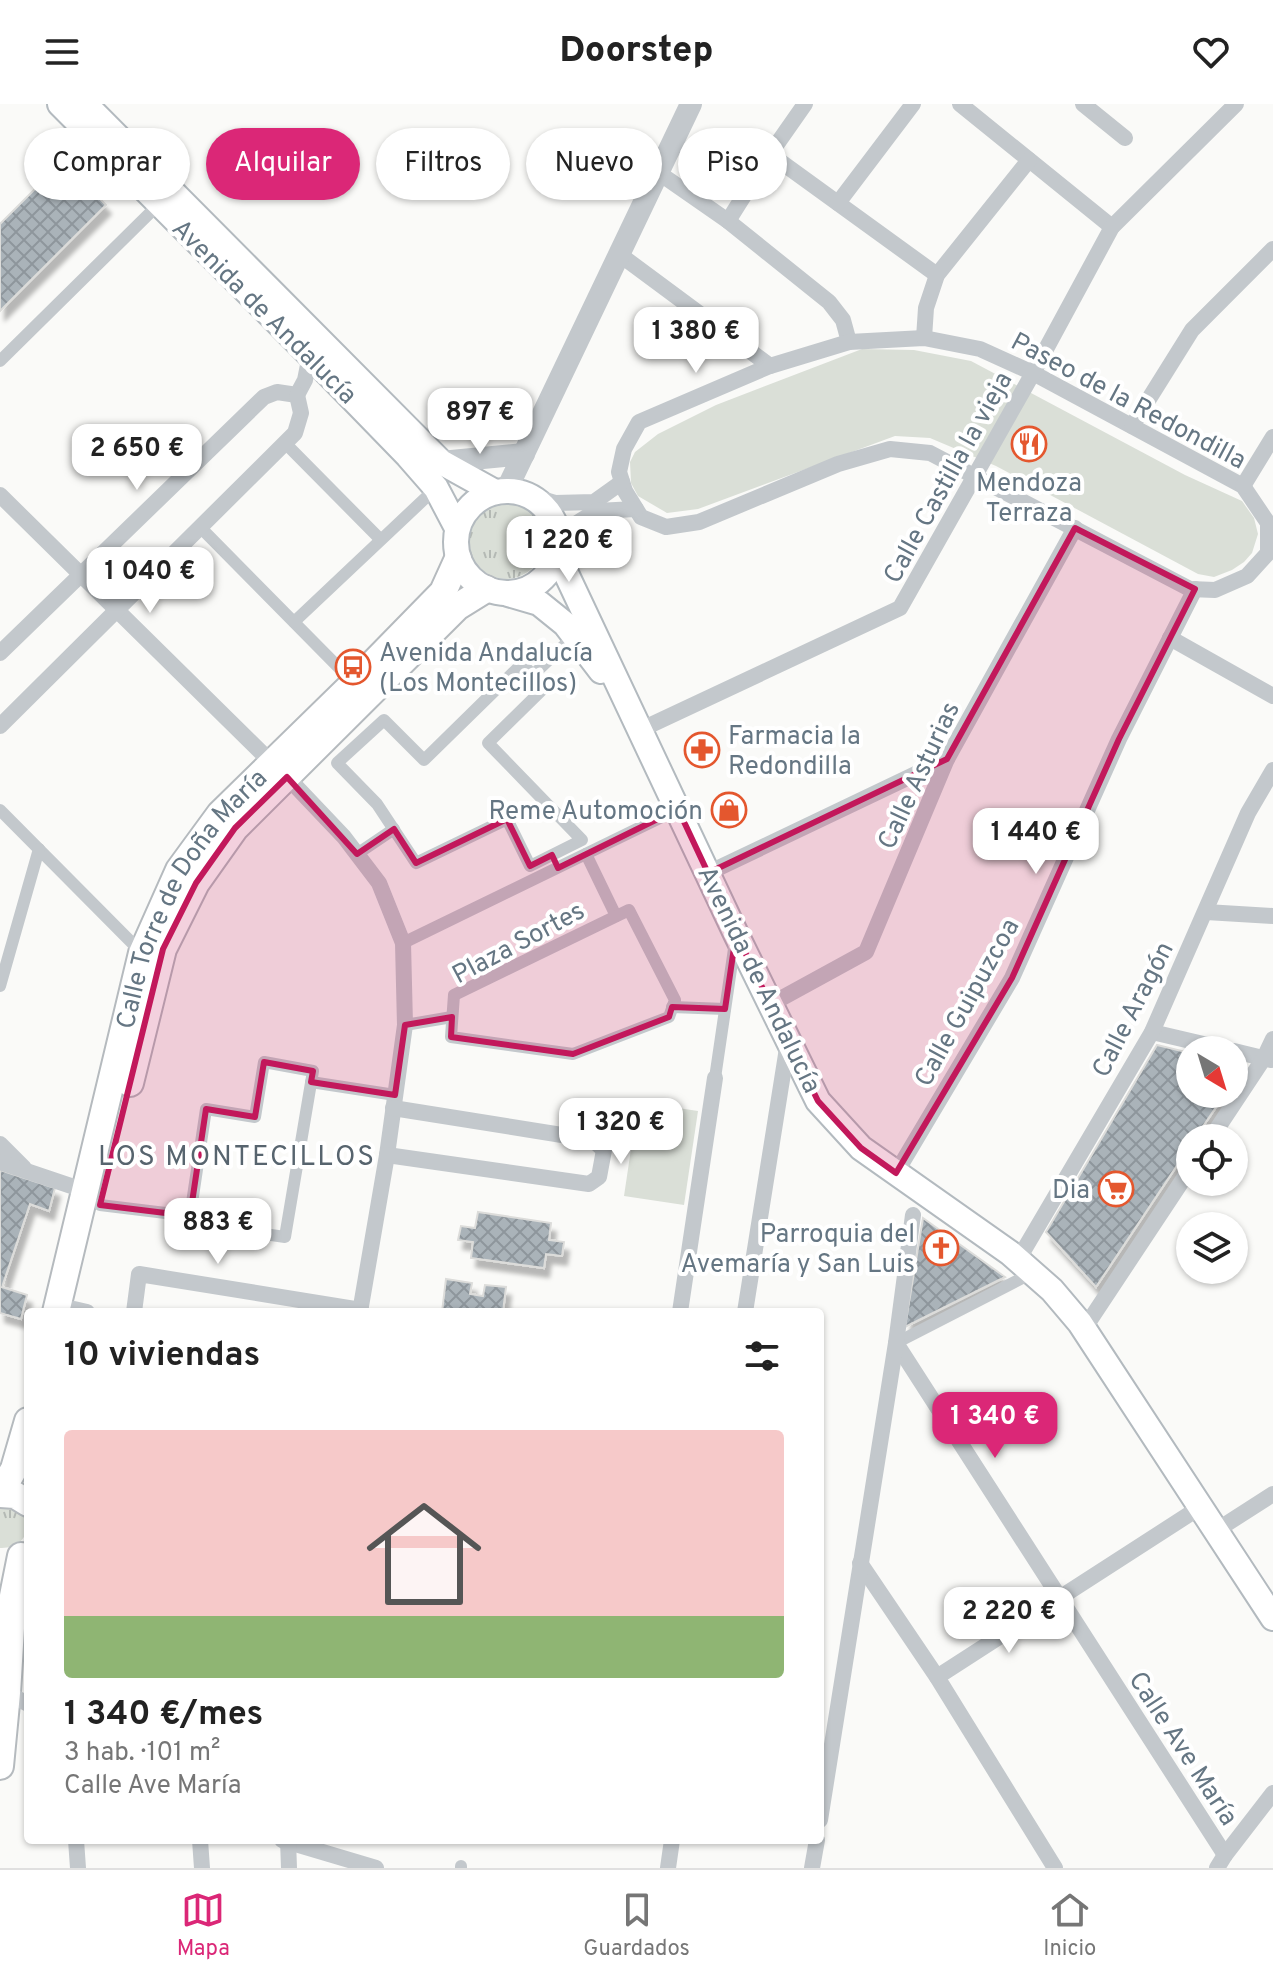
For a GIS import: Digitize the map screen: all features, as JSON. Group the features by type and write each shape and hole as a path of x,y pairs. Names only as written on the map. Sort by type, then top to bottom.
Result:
{"main road":[{"name":"Avenida de Andalucía","path":"60,104 310,355 436,488 457,528"},
{"name":"Avenida de Andalucía","path":"85,104 441,462 510,493"},
{"path":"510,493 540,503 550,514 556,527 557,549 549,571 538,583 524,591 497,592 474,582 464,572 455,544 457,528 472,505 483,497 510,493"},
{"name":"Avenida de Andalucía","path":"557,549 627,704 818,1101 861,1148 1052,1290 1080,1323 1273,1618"},
{"name":"Calle Torre de Doña María","path":"93,1198 163,949 196,883 280,770 354,683 443,592 458,559"},
{"name":"Avenida de Andalucía","path":"497,592 539,603 565,624 627,704"},
{"name":"Calle Torre de Doña María","path":"74,1308 142,953 179,870 220,814 341,723 457,607 497,592"},
{"path":"24,1435 14,1469 0,1494 15,1495 24,1501"},
{"path":"0,1766 18,1699 13,1596 16,1555"}],"street":[{"path":"662,167 691,104"},
{"path":"787,130 805,104"},
{"path":"838,203 913,104"},
{"path":"960,104 1112,227"},
{"name":"Calle Castilla la vieja","path":"640,730 900,608 1112,227 1236,104"},
{"path":"1088,106 1125,138"},
{"path":"924,338 926,308 937,275 1029,160"},
{"path":"787,166 937,275"},
{"path":"662,175 728,221 829,302 843,320 849,342"},
{"path":"646,200 524,454 510,493 555,503 594,502 622,482 641,517 666,527 699,522 838,464 890,449 930,453 1195,589"},
{"path":"728,221 741,200"},
{"path":"0,361 159,204"},
{"path":"1132,426 1192,330 1273,249"},
{"path":"619,254 770,366"},
{"name":"Paseo de la Redondilla","path":"622,482 619,472 624,449 639,422 770,366 849,342 924,338 980,349 1033,373 1243,486 1268,523 1271,555 1247,576 1215,590 1195,589"},
{"path":"0,726 295,433 301,413 297,395 305,380 310,355"},
{"path":"0,653 264,397 277,392 297,395 336,382"},
{"path":"1243,486 1273,437"},
{"path":"285,443 380,539"},
{"path":"441,462 524,454"},
{"path":"294,622 436,488"},
{"path":"0,495 280,770 344,837 379,883 403,943 405,1025 362,1308"},
{"path":"557,549 577,523 596,511 636,509"},
{"path":"200,527 354,683"},
{"name":"Calle Asturias","path":"771,1004 866,952 947,759 1075,528"},
{"name":"Calle Guipuzcoa","path":"896,1173 1012,978 1119,739 1195,589"},
{"path":"533,675 574,636"},
{"path":"1170,638 1273,696"},
{"path":"522,664 533,675 545,687 488,743 582,840 530,866 507,819 416,863 377,804 337,763 384,720 424,760 522,664"},
{"path":"341,723 361,742"},
{"path":"708,873 947,759"},
{"name":"Calle Aragón","path":"1025,1267 1152,1032 1248,813 1273,770"},
{"path":"403,943 678,809"},
{"path":"0,810 142,953"},
{"path":"357,854 394,829"},
{"path":"0,986 39,849"},
{"name":"Plaza Sortes","path":"586,854 616,916"},
{"path":"552,855 558,868"},
{"name":"Plaza Sortes","path":"629,910 675,1000 669,1017 573,1054 451,1037 454,995 616,916 629,910"},
{"path":"1206,912 1273,916"},
{"path":"681,1308 736,934"},
{"path":"672,1007 725,1009"},
{"name":"Plaza Sortes","path":"405,1025 452,1017"},
{"path":"1152,1032 1176,1038"},
{"path":"1221,1124 1268,1059 1273,1039"},
{"path":"746,1308 789,1041"},
{"path":"1248,1055 1268,1059"},
{"path":"264,1062 313,1071 311,1082 285,1237 189,1223 206,1109 255,1117 264,1062"},
{"path":"311,1082 394,1102 593,1140 604,1150 599,1177 589,1184 387,1155"},
{"path":"0,1144 27,1171"},
{"path":"0,1162 93,1198 190,1216"},
{"path":"1084,1329 1176,1190"},
{"path":"824,1794 896,1343 913,1215"},
{"path":"896,1343 1025,1267"},
{"path":"135,1308 139,1274 343,1308"},
{"name":"Calle Ave María","path":"896,1343 1059,1598 1221,1861"},
{"path":"1217,1530 1273,1494"},
{"path":"937,1677 1202,1506"},
{"path":"860,1563 937,1677 1055,1868"},
{"path":"1221,1861 1273,1793"},
{"path":"76,1844 78,1868"},
{"path":"200,1844 202,1868"},
{"path":"286,1844 289,1868"},
{"path":"296,1844 376,1868"},
{"path":"668,1868 671,1844"},
{"path":"812,1868 816,1844"}],"highlighted area":[{"path":"1075,528 1195,589 1119,739 1012,978 896,1173 861,1148 818,1101 736,934 725,1009 672,1007 669,1017 573,1054 451,1037 452,1017 405,1025 395,1095 311,1082 313,1071 264,1062 255,1117 206,1109 190,1216 100,1205 163,949 196,883 235,828 287,777 357,854 394,829 416,863 507,819 530,866 552,855 558,868 678,809 708,873 947,759"}],"green space":[{"path":"862,349 914,350 971,361 1185,475 1242,501 1254,518 1258,534 1252,553 1232,570 1214,577 1198,574 996,466 930,438 895,436 698,509 667,513 638,496 631,483 630,462 635,452 658,434 716,405"},
{"path":"506,503 520,506 533,514 541,527 544,541 541,555 533,568 520,576 506,579 492,576 479,568 471,555 468,541 471,527 479,514 492,506"},
{"path":"638,1102 698,1111 684,1205 624,1196"},
{"path":"0,1502 24,1514 24,1536 13,1546 0,1548"}],"building":[{"path":"24,200 101,200 106,205 0,311 0,224"},
{"name":"Dia","path":"1157,1045 1176,1050 1176,1108 1215,1108 1205,1124 1176,1124 1176,1167 1096,1287 1046,1232"},
{"path":"0,1170 55,1188 49,1211 30,1204 2,1287 27,1295 21,1319 0,1313"},
{"path":"478,1212 551,1223 549,1240 564,1242 562,1256 546,1254 544,1268 471,1258 473,1242 458,1240 461,1226 475,1228"},
{"name":"Parroquia del Avemaría y San Luis","path":"923,1218 1005,1277 905,1327"},
{"path":"446,1279 472,1283 470,1294 483,1296 485,1285 506,1287 503,1308 442,1308"}],"place":[{"name":"Mendoza Terraza","path":"1029,444"},
{"name":"Avenida Andalucía (Los Montecillos)","path":"353,667"},
{"name":"Farmacia la Redondilla","path":"702,750"},
{"name":"Reme Automoción","path":"729,810"},
{"name":"Dia","path":"1116,1189"},
{"name":"Parroquia del Avemaría y San Luis","path":"941,1248"}],"district":[{"name":"LOS MONTECILLOS","path":"237,1155"}]}
